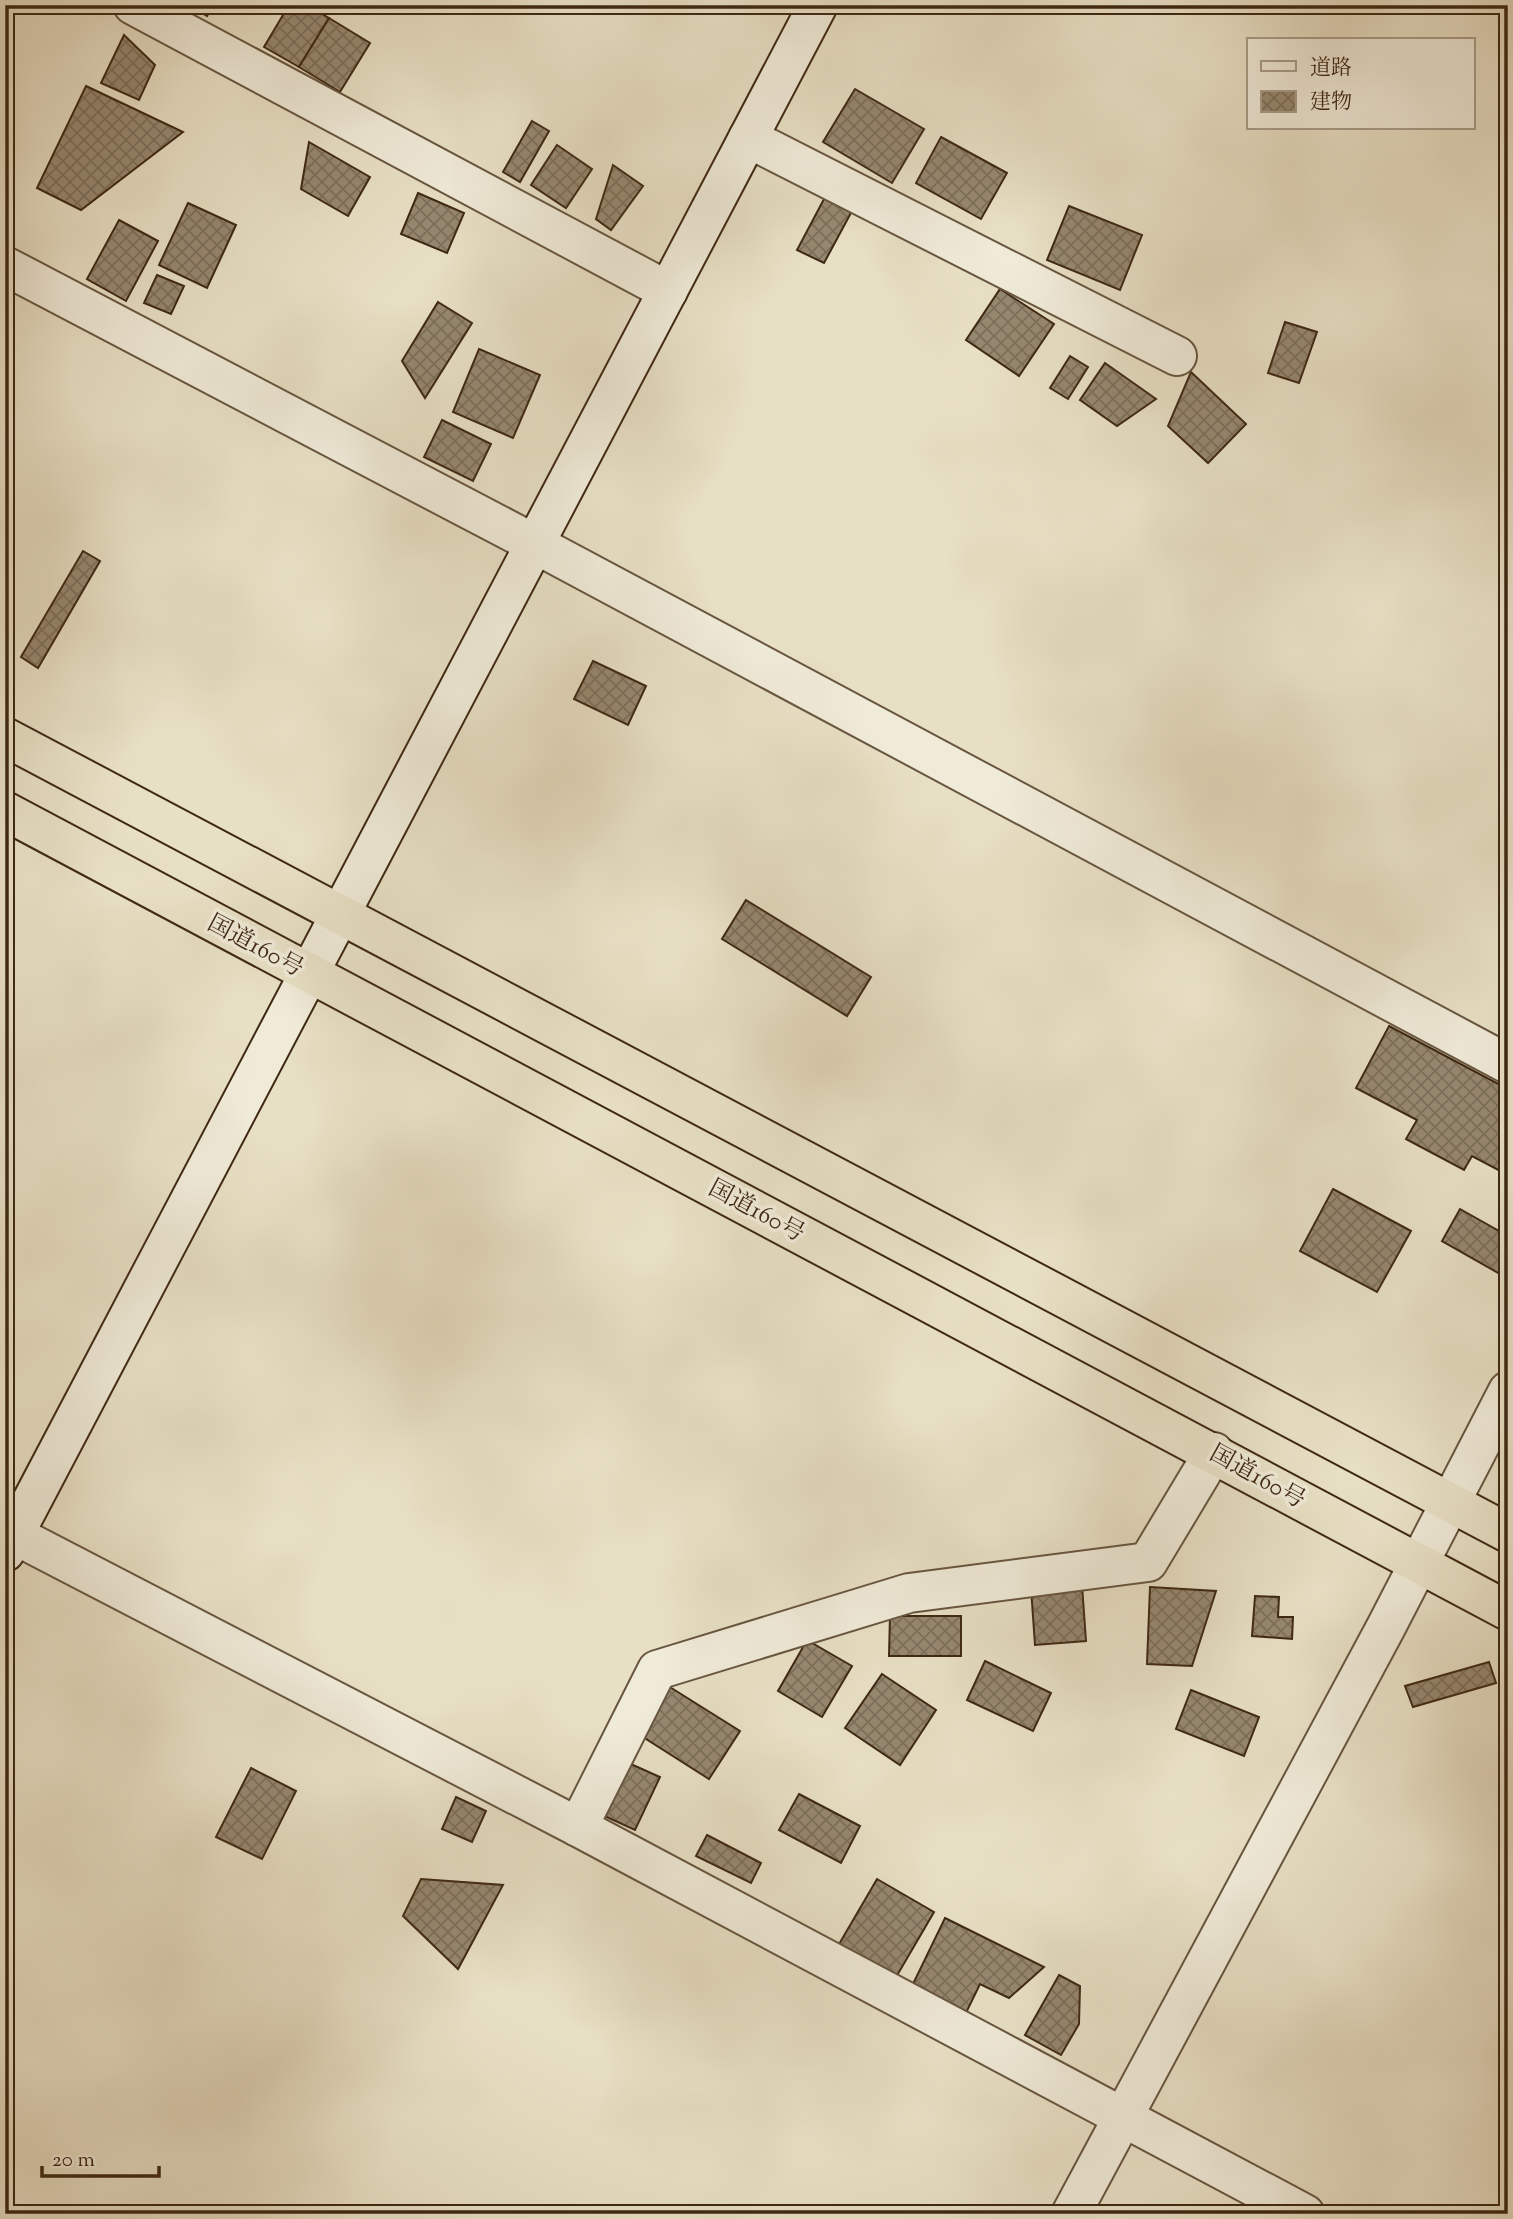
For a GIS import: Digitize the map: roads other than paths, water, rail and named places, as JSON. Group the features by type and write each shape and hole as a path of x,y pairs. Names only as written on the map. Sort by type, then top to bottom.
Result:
{"highway":[{"path":"5,737 1508,1533"},
{"name":"国道160号","path":"5,811 1214,1452 1508,1611"}],"street":[{"path":"133,5 668,291"},
{"path":"818,5 311,974 8,1539 578,1827 1305,2214"},
{"path":"748,138 1177,356"},
{"path":"5,266 535,544 1508,1064"},
{"path":"1071,2214 1419,1564 1508,1391"},
{"path":"578,1827 657,1670 909,1593 1148,1562 1214,1452"}]}
